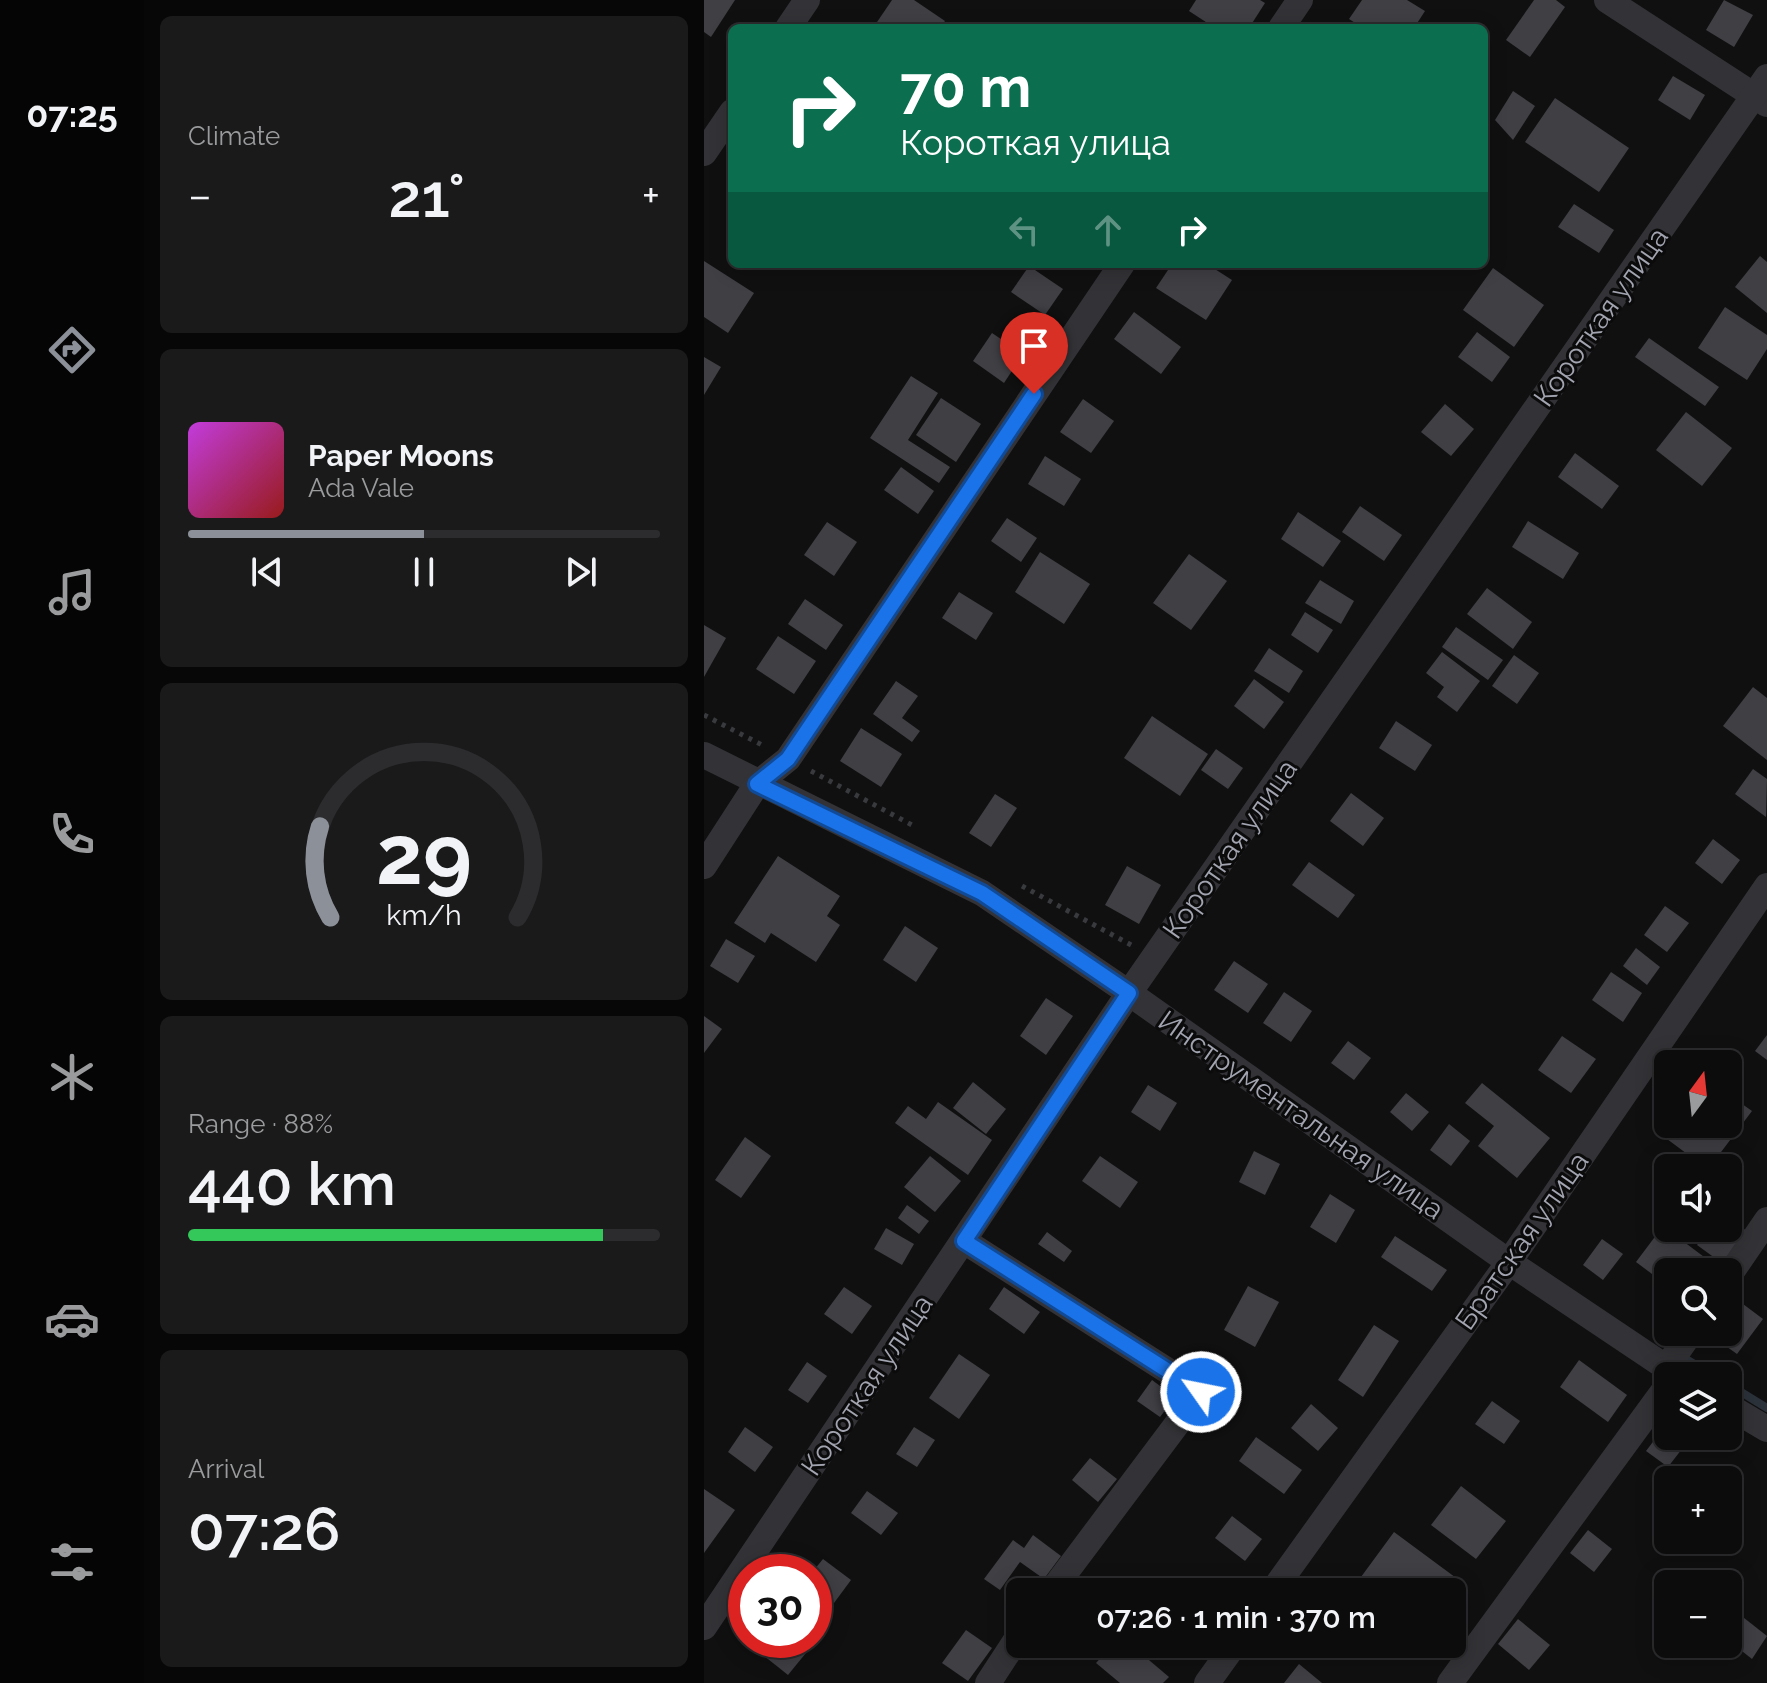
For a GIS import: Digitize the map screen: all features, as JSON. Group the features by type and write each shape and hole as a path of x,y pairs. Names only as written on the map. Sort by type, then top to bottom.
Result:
{"street":[{"path":"791,24 807,0"},
{"path":"1284,24 1300,0"},
{"path":"1607,0 1763,92"},
{"name":"Короткая улица","path":"704,1627 1129,993 1763,92"},
{"path":"704,153 728,118"},
{"path":"704,866 757,784 788,759 1119,268"},
{"name":"Инструментальная улица","path":"704,755 757,784 982,893 1654,1363"},
{"name":"Братская улица","path":"1282,1578 1509,1262 1767,886"},
{"path":"1741,1258 1767,1220"},
{"path":"964,1241 1201,1392 1062,1578"},
{"path":"1450,1683 1654,1402"},
{"path":"1742,1414 1767,1429"},
{"path":"988,1683 1006,1655"},
{"path":"1207,1683 1225,1658"}],"building":[{"path":"704,0 735,0 711,37 704,32"},
{"path":"892,0 914,0 945,21 943,24 876,24"},
{"path":"1196,0 1260,0 1265,3 1252,24 1209,24 1189,11"},
{"path":"1362,0 1407,0 1425,11 1417,24 1357,24 1349,19"},
{"path":"1534,0 1556,0 1565,7 1530,57 1506,40"},
{"path":"1724,0 1753,15 1734,47 1706,30"},
{"path":"1673,76 1705,95 1690,120 1658,100"},
{"path":"1513,91 1535,106 1513,140 1495,120"},
{"path":"1555,98 1629,148 1599,192 1525,142"},
{"path":"1574,204 1614,230 1599,253 1558,227"},
{"path":"1760,256 1767,262 1767,313 1735,287"},
{"path":"704,261 754,293 728,333 704,317"},
{"path":"1028,268 1063,289 1045,315 1011,292"},
{"path":"1169,268 1213,268 1232,280 1206,320 1156,288"},
{"path":"1493,268 1544,305 1514,347 1463,310"},
{"path":"1725,307 1767,335 1767,349 1747,380 1698,348"},
{"path":"1134,312 1181,347 1161,374 1114,339"},
{"path":"1477,332 1510,357 1492,382 1458,357"},
{"path":"992,333 1023,354 1004,383 973,361"},
{"path":"1649,338 1719,387 1705,406 1635,357"},
{"path":"704,357 721,367 704,395"},
{"path":"911,376 938,393 908,440 950,467 939,483 870,438"},
{"path":"941,398 981,424 956,462 916,435"},
{"path":"1083,399 1114,421 1091,453 1060,432"},
{"path":"1445,404 1474,429 1451,456 1421,432"},
{"path":"1686,412 1732,448 1702,486 1656,450"},
{"path":"1575,453 1619,486 1602,509 1558,477"},
{"path":"1045,456 1081,479 1064,506 1028,484"},
{"path":"901,467 934,491 918,514 884,490"},
{"path":"1360,506 1402,535 1384,561 1342,532"},
{"path":"1298,512 1341,541 1323,567 1281,539"},
{"path":"1007,518 1037,538 1021,562 991,541"},
{"path":"1528,521 1579,553 1563,579 1512,547"},
{"path":"827,522 857,542 834,576 804,555"},
{"path":"1040,552 1090,584 1064,624 1015,592"},
{"path":"1189,554 1227,581 1191,630 1153,603"},
{"path":"1320,580 1354,601 1341,624 1305,603"},
{"path":"1487,588 1532,622 1513,649 1467,614"},
{"path":"959,592 993,613 976,640 942,618"},
{"path":"805,599 843,625 826,650 788,624"},
{"path":"1305,612 1333,630 1318,653 1291,635"},
{"path":"704,625 726,638 704,677"},
{"path":"1456,627 1503,660 1488,680 1442,647"},
{"path":"778,636 816,661 794,694 756,669"},
{"path":"1269,648 1303,671 1289,693 1254,671"},
{"path":"1442,652 1480,681 1457,712 1437,697 1444,687 1426,673"},
{"path":"1514,655 1539,673 1517,704 1492,686"},
{"path":"1254,679 1284,702 1264,729 1234,706"},
{"path":"896,681 918,696 902,718 920,731 912,742 873,714"},
{"path":"1753,687 1767,698 1767,760 1723,726"},
{"path":"1152,716 1208,754 1180,796 1124,758"},
{"path":"1396,721 1432,745 1415,771 1379,748"},
{"path":"861,728 902,754 881,787 840,761"},
{"path":"1216,749 1243,768 1228,789 1201,770"},
{"path":"1753,769 1767,779 1766,817 1735,794"},
{"path":"1351,793 1384,818 1363,846 1330,821"},
{"path":"995,794 1017,808 991,847 969,833"},
{"path":"1713,839 1740,860 1722,884 1695,863"},
{"path":"778,856 840,896 827,916 840,925 816,962 771,933 765,943 734,923"},
{"path":"1309,862 1355,895 1338,918 1292,885"},
{"path":"1127,866 1161,885 1139,924 1105,905"},
{"path":"1665,906 1689,923 1667,952 1644,935"},
{"path":"905,926 938,948 916,982 883,960"},
{"path":"726,939 755,956 738,983 710,966"},
{"path":"1636,948 1660,967 1647,985 1623,966"},
{"path":"1234,961 1268,984 1248,1013 1214,990"},
{"path":"1611,972 1642,993 1623,1022 1592,1000"},
{"path":"1284,992 1312,1011 1291,1042 1263,1023"},
{"path":"1046,998 1073,1016 1046,1055 1020,1036"},
{"path":"704,1016 722,1029 704,1053"},
{"path":"1767,1035 1767,1060 1755,1051"},
{"path":"1562,1036 1596,1059 1571,1093 1538,1070"},
{"path":"1348,1041 1371,1058 1354,1080 1331,1063"},
{"path":"973,1082 1006,1109 986,1134 953,1108"},
{"path":"1482,1083 1550,1138 1517,1178 1478,1146 1494,1126 1465,1103"},
{"path":"1148,1085 1177,1103 1160,1131 1131,1112"},
{"path":"1406,1093 1429,1112 1412,1131 1390,1112"},
{"path":"938,1102 992,1140 968,1175 895,1123 908,1106 926,1119"},
{"path":"1742,1104 1752,1111 1742,1124"},
{"path":"1449,1124 1470,1141 1451,1166 1430,1150"},
{"path":"745,1137 771,1156 741,1198 715,1180"},
{"path":"1732,1138 1720,1154 1687,1154 1667,1139"},
{"path":"1254,1151 1280,1164 1265,1195 1239,1182"},
{"path":"930,1156 961,1181 935,1212 904,1187"},
{"path":"1100,1156 1138,1182 1120,1208 1082,1181"},
{"path":"1330,1194 1355,1210 1336,1243 1310,1227"},
{"path":"907,1205 929,1221 919,1234 898,1218"},
{"path":"886,1228 914,1244 902,1265 874,1249"},
{"path":"1742,1228 1754,1236 1738,1258 1715,1258 1697,1245 1699,1242 1742,1242"},
{"path":"1047,1232 1072,1251 1064,1262 1038,1244"},
{"path":"1395,1236 1447,1270 1432,1291 1381,1257"},
{"path":"1654,1238 1654,1242 1684,1242 1705,1258 1654,1258 1654,1276 1636,1262"},
{"path":"1602,1239 1623,1254 1603,1280 1583,1265"},
{"path":"1248,1286 1279,1302 1255,1347 1224,1330"},
{"path":"844,1287 872,1306 852,1334 824,1314"},
{"path":"1004,1287 1040,1312 1024,1334 989,1309"},
{"path":"1742,1303 1763,1319 1737,1354 1726,1346 1742,1346"},
{"path":"1374,1325 1399,1341 1363,1397 1338,1380"},
{"path":"959,1354 990,1375 959,1419 929,1398"},
{"path":"1579,1360 1627,1395 1608,1422 1560,1387"},
{"path":"807,1362 827,1376 808,1403 788,1390"},
{"path":"1152,1380 1175,1397 1160,1417 1137,1401"},
{"path":"1492,1401 1520,1421 1504,1444 1475,1424"},
{"path":"1311,1404 1338,1428 1318,1451 1291,1428"},
{"path":"745,1427 773,1447 755,1472 728,1452"},
{"path":"914,1427 935,1440 917,1467 896,1454"},
{"path":"1256,1437 1302,1470 1284,1494 1239,1461"},
{"path":"1654,1440 1654,1450 1681,1450 1669,1466 1646,1451"},
{"path":"1090,1458 1117,1479 1098,1502 1072,1480"},
{"path":"1461,1486 1506,1521 1476,1559 1431,1525"},
{"path":"704,1489 735,1510 704,1553"},
{"path":"867,1491 898,1513 881,1535 851,1513"},
{"path":"1232,1516 1262,1539 1245,1561 1215,1538"},
{"path":"1588,1530 1612,1549 1594,1572 1570,1553"},
{"path":"1394,1532 1456,1578 1362,1578"},
{"path":"1033,1535 1061,1556 1045,1578 1020,1562 1000,1590 984,1579 1013,1540 1024,1548"},
{"path":"832,1566 851,1580 834,1603 832,1602"},
{"path":"1742,1616 1767,1636 1752,1659 1742,1651"},
{"path":"1518,1619 1550,1645 1529,1670 1498,1644"},
{"path":"966,1630 992,1648 968,1681 942,1663"},
{"path":"767,1658 802,1658 788,1675"},
{"path":"1100,1658 1147,1658 1169,1677 1163,1683 1120,1683 1096,1663"},
{"path":"1299,1664 1322,1683 1284,1683"}],"waterway":[{"path":"1681,1356 1691,1362"},
{"path":"1742,1393 1767,1408"}],"route":[{"path":"1034,394 788,759 757,784 982,893 1129,993 964,1241 1201,1392"}]}
